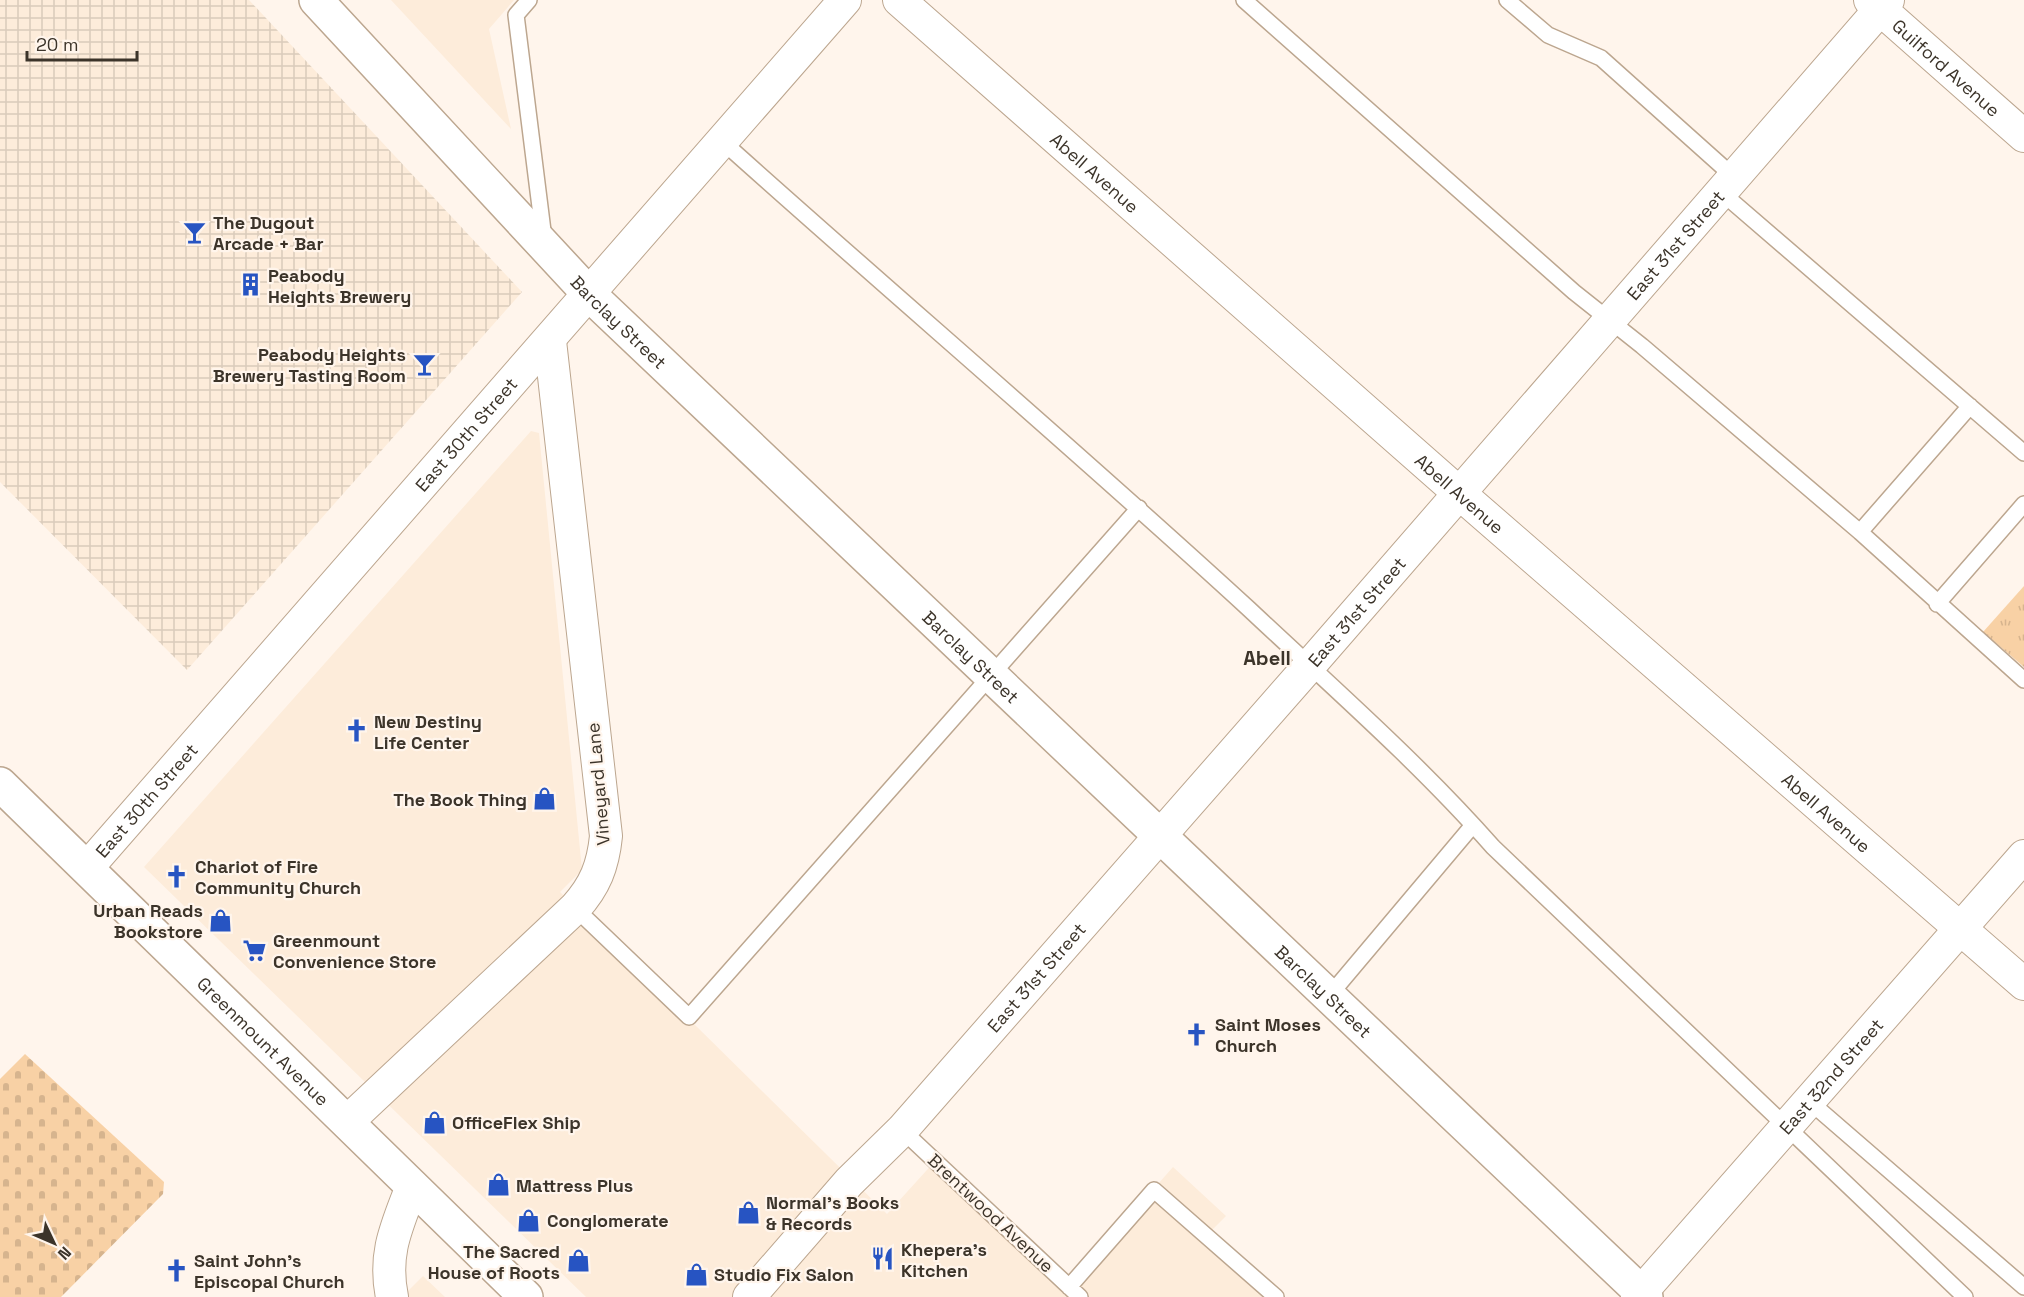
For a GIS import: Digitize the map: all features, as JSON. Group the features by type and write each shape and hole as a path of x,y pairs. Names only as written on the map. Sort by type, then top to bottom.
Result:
{"street":[{"name":"Barclay Street","path":"316,0 590,295 1329,996 1641,1296"},
{"name":"East 30th Street","path":"87,868 550,341 845,0"},
{"name":"Abell Avenue","path":"899,0 1459,493 2024,984"},
{"name":"East 31st Street","path":"749,1297 849,1182 902,1130 1310,665 1727,184 1879,3"},
{"name":"Guilford Avenue","path":"1879,3 2024,135"},
{"name":"Vineyard Lane","path":"347,1122 575,908 589,892 604,861 606,836 550,341"},
{"name":"Greenmount Avenue","path":"0,784 526,1297"},
{"name":"East 32nd Street","path":"1641,1296 2024,856"},
{"path":"392,1297 387,1272 393,1236 412,1186"}],"lane":[{"path":"529,0 516,15 545,248"},
{"path":"1244,0 1574,292 1860,532 1937,604 2024,680"},
{"path":"1507,0 1548,35 1601,58 1727,184 2024,453"},
{"path":"722,141 1139,508 1310,665 1439,788 1494,848 1965,1297"},
{"path":"1860,532 1970,406"},
{"path":"1937,604 2024,504"},
{"path":"575,908 688,1017 1139,508"},
{"path":"1329,996 1473,825"},
{"path":"1809,1101 2024,1287"},
{"name":"Brentwood Avenue","path":"902,1130 1074,1292"},
{"path":"1074,1292 1154,1190 1276,1297"}],"shaded area":[{"path":"0,0 249,0 522,292 187,670 0,482"},
{"path":"391,0 514,0 489,29 511,129"},
{"path":"531,431 539,433 582,870 560,892 887,1214 936,1160 1069,1285 1173,1167 1226,1216 1211,1231 1282,1297 586,1297 144,867"},
{"path":"423,1276 445,1297 407,1297 406,1293"}],"green space":[{"path":"2024,586 2024,667 1983,632"},
{"path":"25,1054 164,1182 163,1194 61,1297 0,1297 0,1079"}],"place":[{"name":"The Dugout Arcade + Bar","path":"195,232"},
{"name":"Peabody Heights Brewery","path":"250,285"},
{"name":"Peabody Heights Brewery Tasting Room","path":"424,364"},
{"name":"New Destiny Life Center","path":"356,731"},
{"name":"The Book Thing","path":"545,799"},
{"name":"Chariot of Fire Community Church","path":"177,876"},
{"name":"Urban Reads Bookstore","path":"221,920"},
{"name":"Greenmount Convenience Store","path":"255,950"},
{"name":"Saint Moses Church","path":"1197,1034"},
{"name":"OfficeFlex Ship","path":"434,1122"},
{"name":"Mattress Plus","path":"498,1185"},
{"name":"Normal’s Books & Records","path":"748,1212"},
{"name":"Conglomerate","path":"529,1220"},
{"name":"Khepera’s Kitchen","path":"883,1259"},
{"name":"The Sacred House of Roots","path":"578,1261"},
{"name":"Saint John's Episcopal Church","path":"176,1270"},
{"name":"Studio Fix Salon","path":"696,1274"}],"district":[{"name":"Abell","path":"1267,658"}]}
